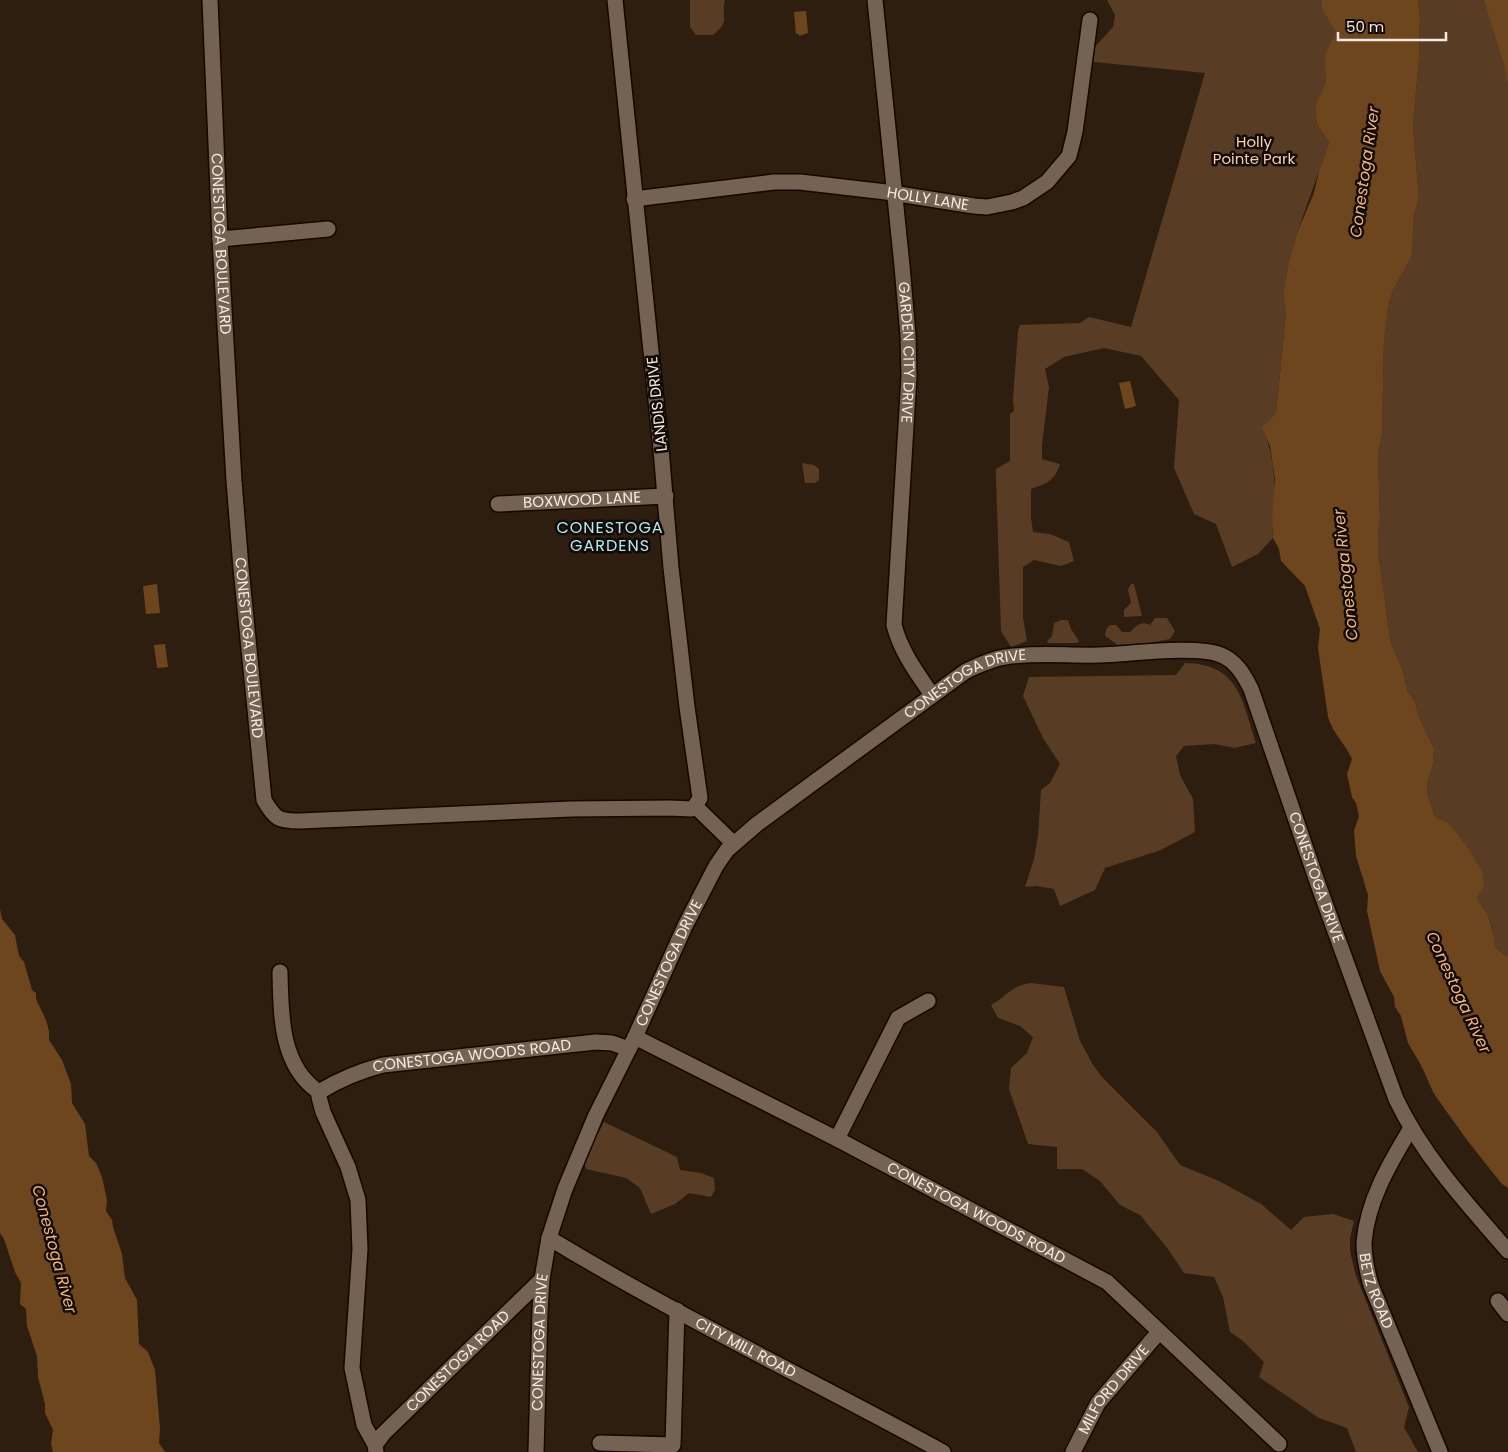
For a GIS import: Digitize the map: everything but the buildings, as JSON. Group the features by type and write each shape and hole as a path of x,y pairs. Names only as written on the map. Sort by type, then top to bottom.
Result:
{"street":[{"name":"CONESTOGA BOULEVARD","path":"210,0 220,239 234,481 264,800 272,813 283,821 572,809 690,809 695,806"},
{"name":"LANDIS DRIVE","path":"615,0 666,496 671,568 700,798 695,806"},
{"name":"GARDEN CITY DRIVE","path":"875,0 907,319 909,376 894,625 903,652 932,696"},
{"name":"HOLLY LANE","path":"634,199 774,182 800,182 860,188 986,207 1023,198 1047,182 1069,156 1090,20"},
{"path":"220,239 328,229"},
{"name":"BOXWOOD LANE","path":"498,504 666,496"},
{"name":"CONESTOGA DRIVE","path":"536,1452 542,1279 549,1238 576,1161 685,926 716,866 733,844 757,824 966,671 994,659 1022,655 1212,652 1237,666 1244,674 1251,688 1396,1099 1411,1128 1452,1185 1508,1251"},
{"path":"695,806 733,844"},
{"path":"280,972 282,1015 287,1046 294,1065 302,1078 319,1092 323,1112 348,1168 358,1200 360,1250 352,1368 364,1425 375,1448"},
{"path":"837,1139 898,1018 928,1001"},
{"name":"CONESTOGA WOODS ROAD","path":"319,1092 353,1074 383,1065 596,1042 632,1043 837,1139 1107,1282 1279,1444"},
{"name":"BETZ ROAD","path":"1411,1128 1387,1169 1374,1204 1364,1243 1365,1265 1371,1285 1440,1452"},
{"name":"CITY MILL ROAD","path":"549,1238 677,1310 943,1452"},
{"name":"CONESTOGA ROAD","path":"375,1448 383,1434 542,1279"},
{"path":"1498,1301 1508,1314"},
{"path":"600,1443 673,1445 677,1310"},
{"name":"MILFORD DRIVE","path":"1073,1452 1098,1403 1159,1332"}],"green space":[{"path":"690,0 725,0 724,22 713,35 696,35 690,27"},
{"name":"Holly Pointe Park","path":"1107,0 1333,0 1336,32 1327,83 1315,106 1317,124 1329,143 1289,261 1283,295 1286,313 1276,413 1263,428 1273,471 1273,538 1258,554 1232,567 1216,524 1194,514 1174,468 1179,400 1141,356 1104,348 1064,357 1045,369 1049,387 1042,445 1042,459 1060,464 1055,475 1049,481 1031,489 1031,517 1033,532 1050,534 1069,542 1074,561 1061,566 1034,560 1023,567 1023,618 1027,641 1011,647 1001,631 996,469 1010,461 1010,414 1014,411 1013,399 1020,325 1080,323 1089,317 1131,327 1205,73 1094,62 1094,48 1113,27 1115,15"},
{"path":"1418,0 1508,0 1508,957 1496,948 1492,926 1484,908 1478,903 1477,898 1480,892 1458,837 1448,822 1435,817 1427,793 1427,783 1433,765 1434,748 1419,717 1415,702 1408,692 1402,668 1391,644 1378,552 1380,518 1378,456 1382,435 1384,340 1388,307 1393,290 1412,256 1414,214 1419,199 1413,125 1419,58 1420,16"},
{"path":"802,463 814,465 819,469 819,480 815,483 805,483"},
{"path":"1131,584 1134,584 1142,616 1124,617 1124,610 1131,603 1128,589"},
{"path":"1155,618 1167,618 1175,631 1170,639 1150,643 1118,645 1105,636 1106,629 1110,625 1116,625 1122,632 1130,632 1141,623 1150,625"},
{"path":"1068,620 1071,629 1079,641 1077,643 1048,643 1047,641 1052,636 1054,623"},
{"path":"1185,663 1203,665 1217,670 1228,677 1242,699 1256,743 1234,748 1215,744 1184,746 1176,756 1180,775 1193,799 1195,832 1161,850 1105,868 1095,890 1060,906 1054,889 1036,886 1025,887 1034,859 1038,836 1041,790 1050,783 1060,764 1043,738 1023,696 1029,677 1176,675"},
{"path":"1031,983 1064,987 1080,1041 1093,1065 1102,1077 1157,1132 1180,1165 1219,1181 1261,1204 1291,1230 1304,1217 1333,1214 1354,1221 1350,1238 1350,1251 1356,1276 1409,1407 1404,1427 1418,1452 1356,1452 1347,1428 1319,1418 1259,1377 1264,1362 1243,1341 1230,1332 1223,1297 1214,1277 1184,1273 1168,1249 1140,1215 1120,1205 1100,1181 1082,1169 1057,1169 1057,1147 1028,1144 1009,1089 1011,1068 1027,1053 1033,1037 1020,1026 998,1018 991,1005 1014,988"},
{"path":"604,1122 677,1157 680,1170 701,1173 714,1178 715,1190 711,1197 689,1193 675,1204 651,1214 640,1188 626,1178 586,1169 584,1160"}],"water":[{"name":"Conestoga River","path":"1322,0 1418,0 1420,16 1419,58 1413,125 1419,199 1414,214 1412,256 1393,290 1388,307 1384,340 1382,435 1378,456 1380,518 1378,552 1391,644 1402,668 1408,692 1415,702 1419,717 1434,748 1433,765 1427,783 1427,793 1435,817 1448,822 1470,851 1482,872 1484,886 1477,898 1490,921 1496,948 1508,957 1508,1188 1501,1183 1467,1140 1434,1094 1421,1065 1408,1043 1401,1016 1395,1007 1394,997 1380,971 1367,911 1368,895 1356,856 1354,831 1359,816 1356,803 1352,797 1347,774 1352,759 1328,717 1318,648 1320,629 1305,586 1281,561 1279,549 1273,538 1272,519 1275,479 1270,446 1262,428 1276,413 1286,313 1283,295 1289,261 1297,233 1314,193 1319,171 1329,143 1317,124 1315,106 1326,83 1325,55 1336,32 1322,8"},
{"path":"1484,0 1508,0 1508,85 1504,64"},
{"path":"806,11 808,33 799,36 799,34 796,34 794,12"},
{"path":"1130,381 1136,406 1125,409 1119,383"},
{"path":"157,584 160,613 146,614 143,586"},
{"path":"165,644 168,667 157,668 154,645"},
{"name":"Conestoga River","path":"0,909 2,919 15,935 19,956 24,962 32,990 36,993 36,999 46,1020 49,1040 62,1060 71,1084 72,1103 85,1124 89,1156 96,1163 102,1177 107,1200 106,1211 112,1220 122,1254 125,1278 137,1300 139,1344 148,1352 155,1370 160,1429 159,1443 165,1452 53,1452 51,1444 53,1430 45,1413 45,1404 38,1377 37,1356 27,1326 26,1309 20,1304 21,1283 0,1233"}],"district":[{"name":"CONESTOGA GARDENS","path":"610,536"}]}
